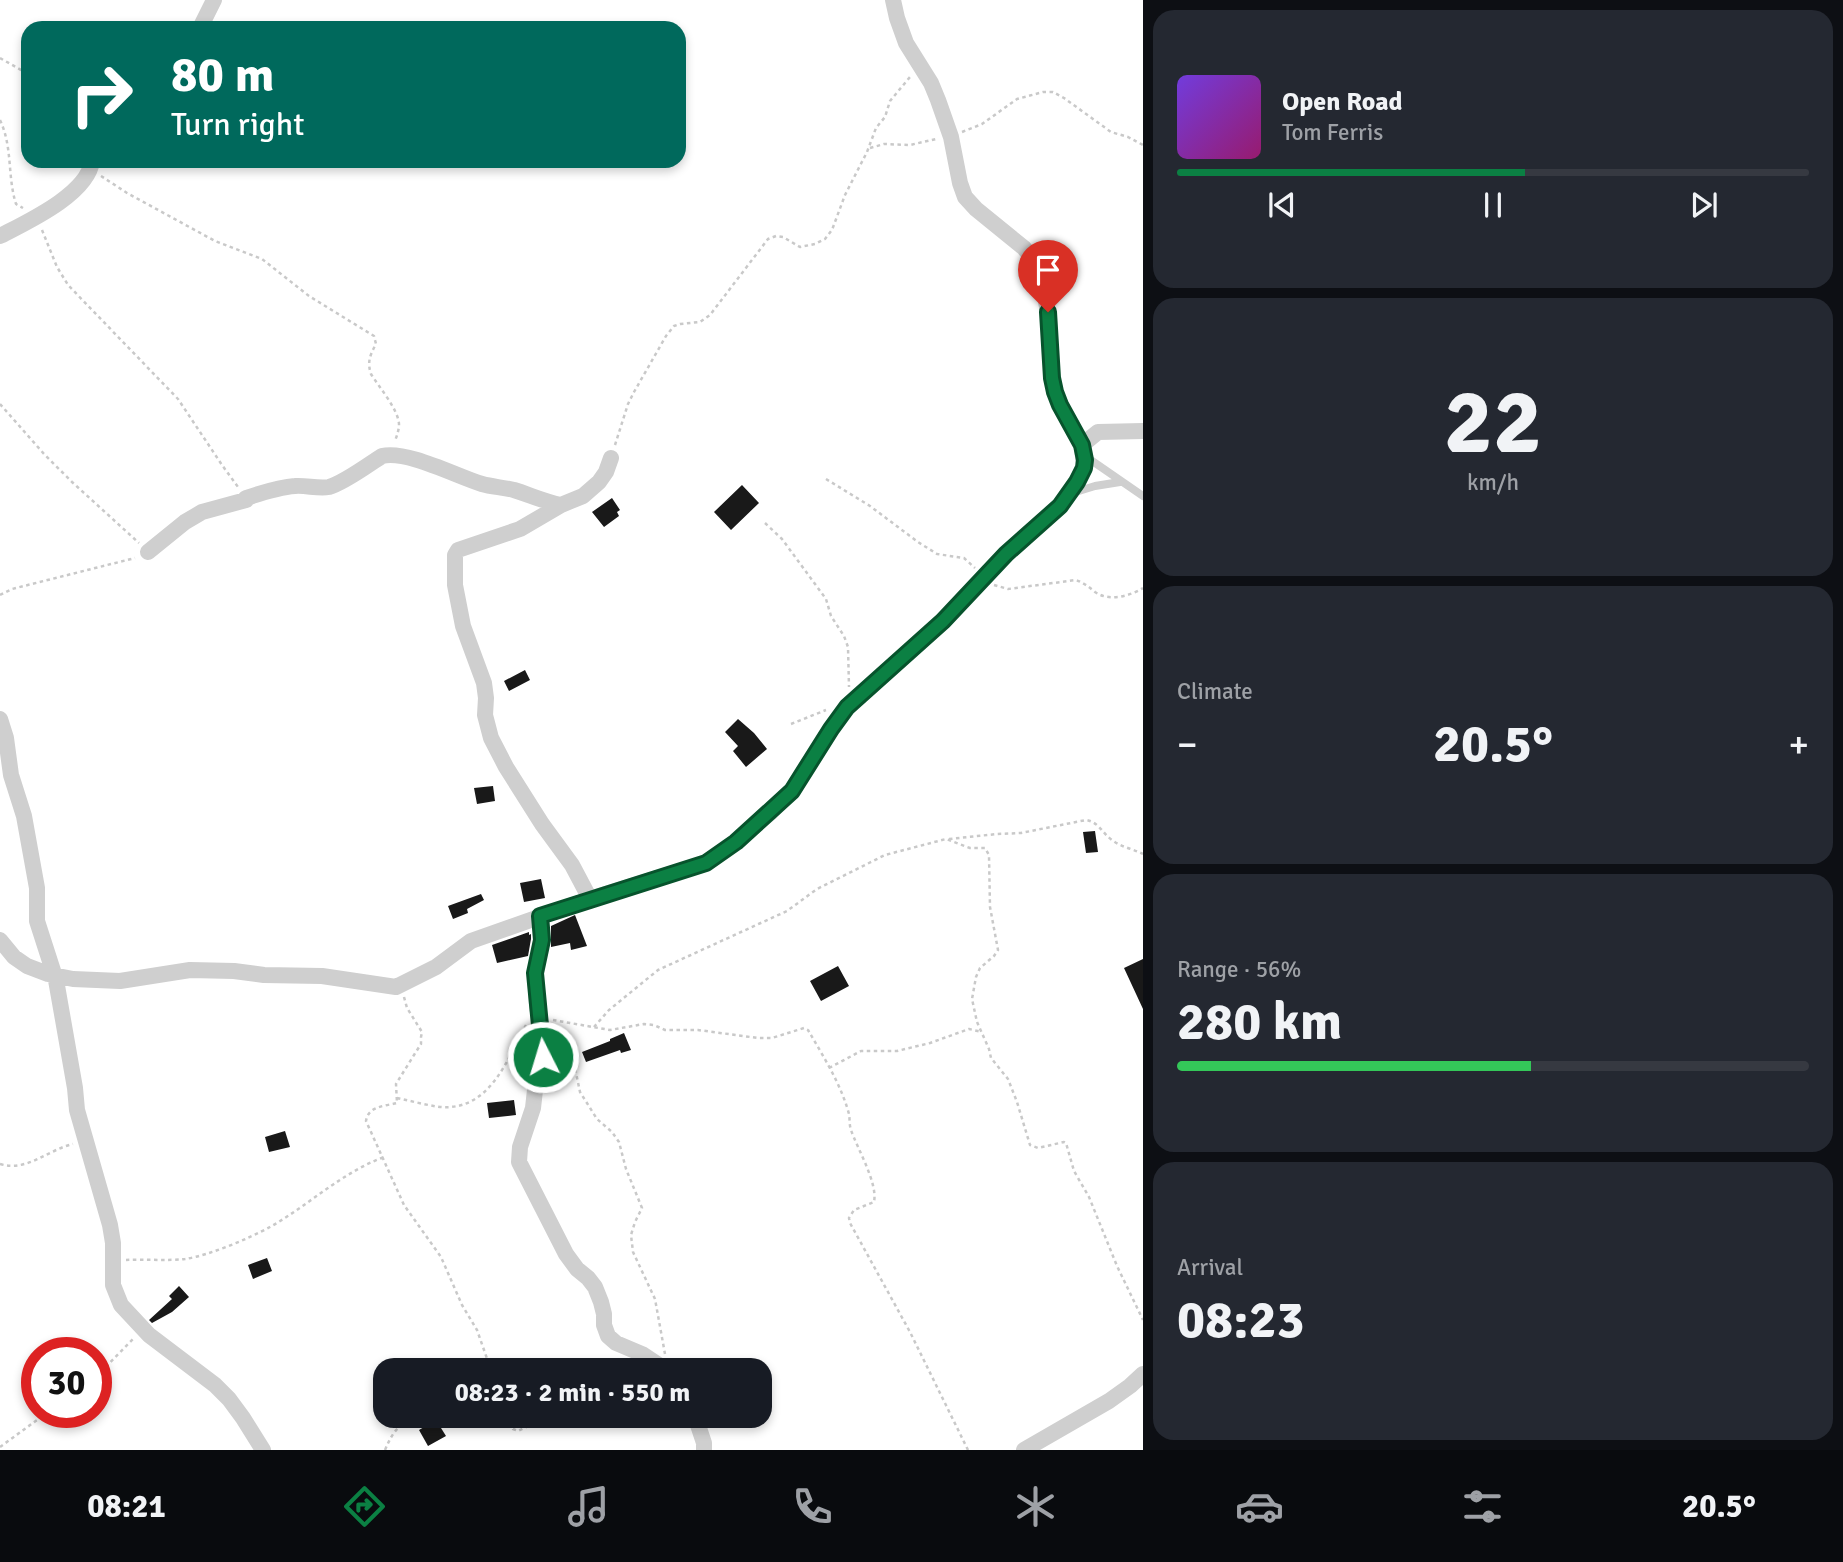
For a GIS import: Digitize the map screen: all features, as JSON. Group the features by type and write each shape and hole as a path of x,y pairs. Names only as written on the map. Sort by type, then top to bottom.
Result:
{"street":[{"path":"204,21 215,0"},
{"path":"0,940 14,957 27,966 73,979 120,981 190,970 234,971 264,975 322,976 391,988 436,967 471,941 706,863 736,842 792,791 848,704 943,621 1006,554 1054,512 1069,494 1084,468 1083,450 1055,392 1048,312 1039,267 1024,248 965,197 951,137 931,83 914,57 902,31 893,0"},
{"path":"0,236 70,195 89,168"},
{"path":"1083,450 1098,432 1143,431"},
{"path":"148,552 202,512 246,500 260,493 297,486 328,487 390,454 422,462 482,484 512,489 561,505"},
{"path":"590,900 572,865 542,824 491,738 485,715 484,683 463,626 455,585 455,555 458,550 520,529 561,505 583,496 599,482 611,458"},
{"path":"0,719 6,738 11,775 26,827 37,888 37,921 55,974 77,1110 110,1225 113,1285 116,1294 121,1305 142,1327 229,1399 263,1450"},
{"path":"540,916 542,940 535,973 543,1057 533,1108 520,1147 519,1161 565,1254 595,1287 608,1336 616,1343 648,1358"},
{"path":"1024,1450 1109,1401 1143,1374"},
{"path":"699,1428 704,1450"}],"lane":[{"path":"1083,450 1121,482 1143,495"},
{"path":"1069,494 1121,482"}],"path":[{"path":"611,458 634,391 674,326 700,322 710,315 768,239 783,237 804,247 825,239 832,230 873,134 885,117 894,94 914,72 914,57"},
{"path":"0,58 21,70"},
{"path":"869,148 878,145 910,145 951,137 982,124 1017,99 1053,92 1111,132 1143,145"},
{"path":"0,120 7,136 12,190 16,204 37,216 57,267 68,285 178,399 246,500"},
{"path":"95,168 127,193 215,241 262,259 309,296 374,336 376,345 370,355 369,368 399,421 399,429 390,454"},
{"path":"0,404 44,454 148,552 127,561 12,589 0,595"},
{"path":"826,479 870,506 937,554 959,556 967,560 977,570 979,581 1008,589 1076,580 1097,594 1114,598 1143,588"},
{"path":"765,523 782,539 826,599 831,616 848,647 848,704 791,724"},
{"path":"594,1027 609,1010 658,970 787,911 817,889 885,855 946,839 1021,833 1086,820 1098,825 1111,840 1143,854"},
{"path":"946,839 970,848 985,848 989,855 990,907 998,950 995,956 980,968 972,999 977,1022 991,1058 1008,1079 1030,1145 1038,1148 1066,1143 1074,1171 1089,1197 1143,1320"},
{"path":"404,983 404,1002 422,1032 421,1044 396,1084 396,1104 373,1110 366,1121 404,1205 441,1257 457,1296 477,1330 487,1358"},
{"path":"541,1014 610,1030 644,1024 666,1030 698,1030 758,1038 772,1038 806,1029 809,1032 829,1068 848,1112 850,1129 876,1197 871,1204 854,1210 849,1218 850,1223 910,1332 968,1450"},
{"path":"397,1098 441,1107 459,1106 474,1099 486,1091 501,1074 541,1014"},
{"path":"541,1014 563,1042 575,1068 580,1092 597,1119 619,1142 626,1169 642,1208 631,1235 633,1252 655,1299 665,1358"},
{"path":"829,1068 861,1051 897,1051 930,1043 968,1029 982,1032"},
{"path":"0,1164 16,1166 37,1161 55,1150 86,1142"},
{"path":"113,1261 184,1259 218,1250 270,1227 343,1178 384,1157"},
{"path":"112,1362 142,1327"},
{"path":"0,1447 26,1428"},
{"path":"385,1450 397,1428"}],"building":[{"path":"742,485 759,503 731,530 714,512"},
{"path":"612,498 620,510 617,512 619,516 604,527 592,512"},
{"path":"525,670 530,680 509,691 504,681"},
{"path":"738,719 767,749 746,767 733,751 738,746 725,732"},
{"path":"493,786 495,801 477,804 474,788"},
{"path":"1095,831 1098,852 1086,853 1083,832"},
{"path":"541,879 545,898 524,902 520,883"},
{"path":"481,894 484,900 467,909 468,913 453,919 448,906"},
{"path":"575,915 587,946 571,950 570,943 551,947 551,926"},
{"path":"529,932 531,939 528,956 497,963 492,945"},
{"path":"1143,959 1143,1009 1124,968"},
{"path":"838,966 849,986 821,1001 810,981"},
{"path":"624,1033 631,1050 621,1053 620,1050 586,1062 582,1052"},
{"path":"514,1100 516,1115 489,1118 487,1103"},
{"path":"285,1131 290,1147 269,1152 265,1137"},
{"path":"267,1258 272,1271 253,1279 248,1265"},
{"path":"179,1286 189,1297 172,1312 152,1323 149,1320 172,1299 169,1296"},
{"path":"441,1428 446,1436 428,1446 419,1430"}],"route":[{"path":"543,1057 535,973 541,952 540,916 685,871 706,863 736,842 792,791 847,707 943,621 967,593 1006,554 1048,518 1069,494 1084,468 1085,460 1082,445 1055,392 1048,312"}]}
